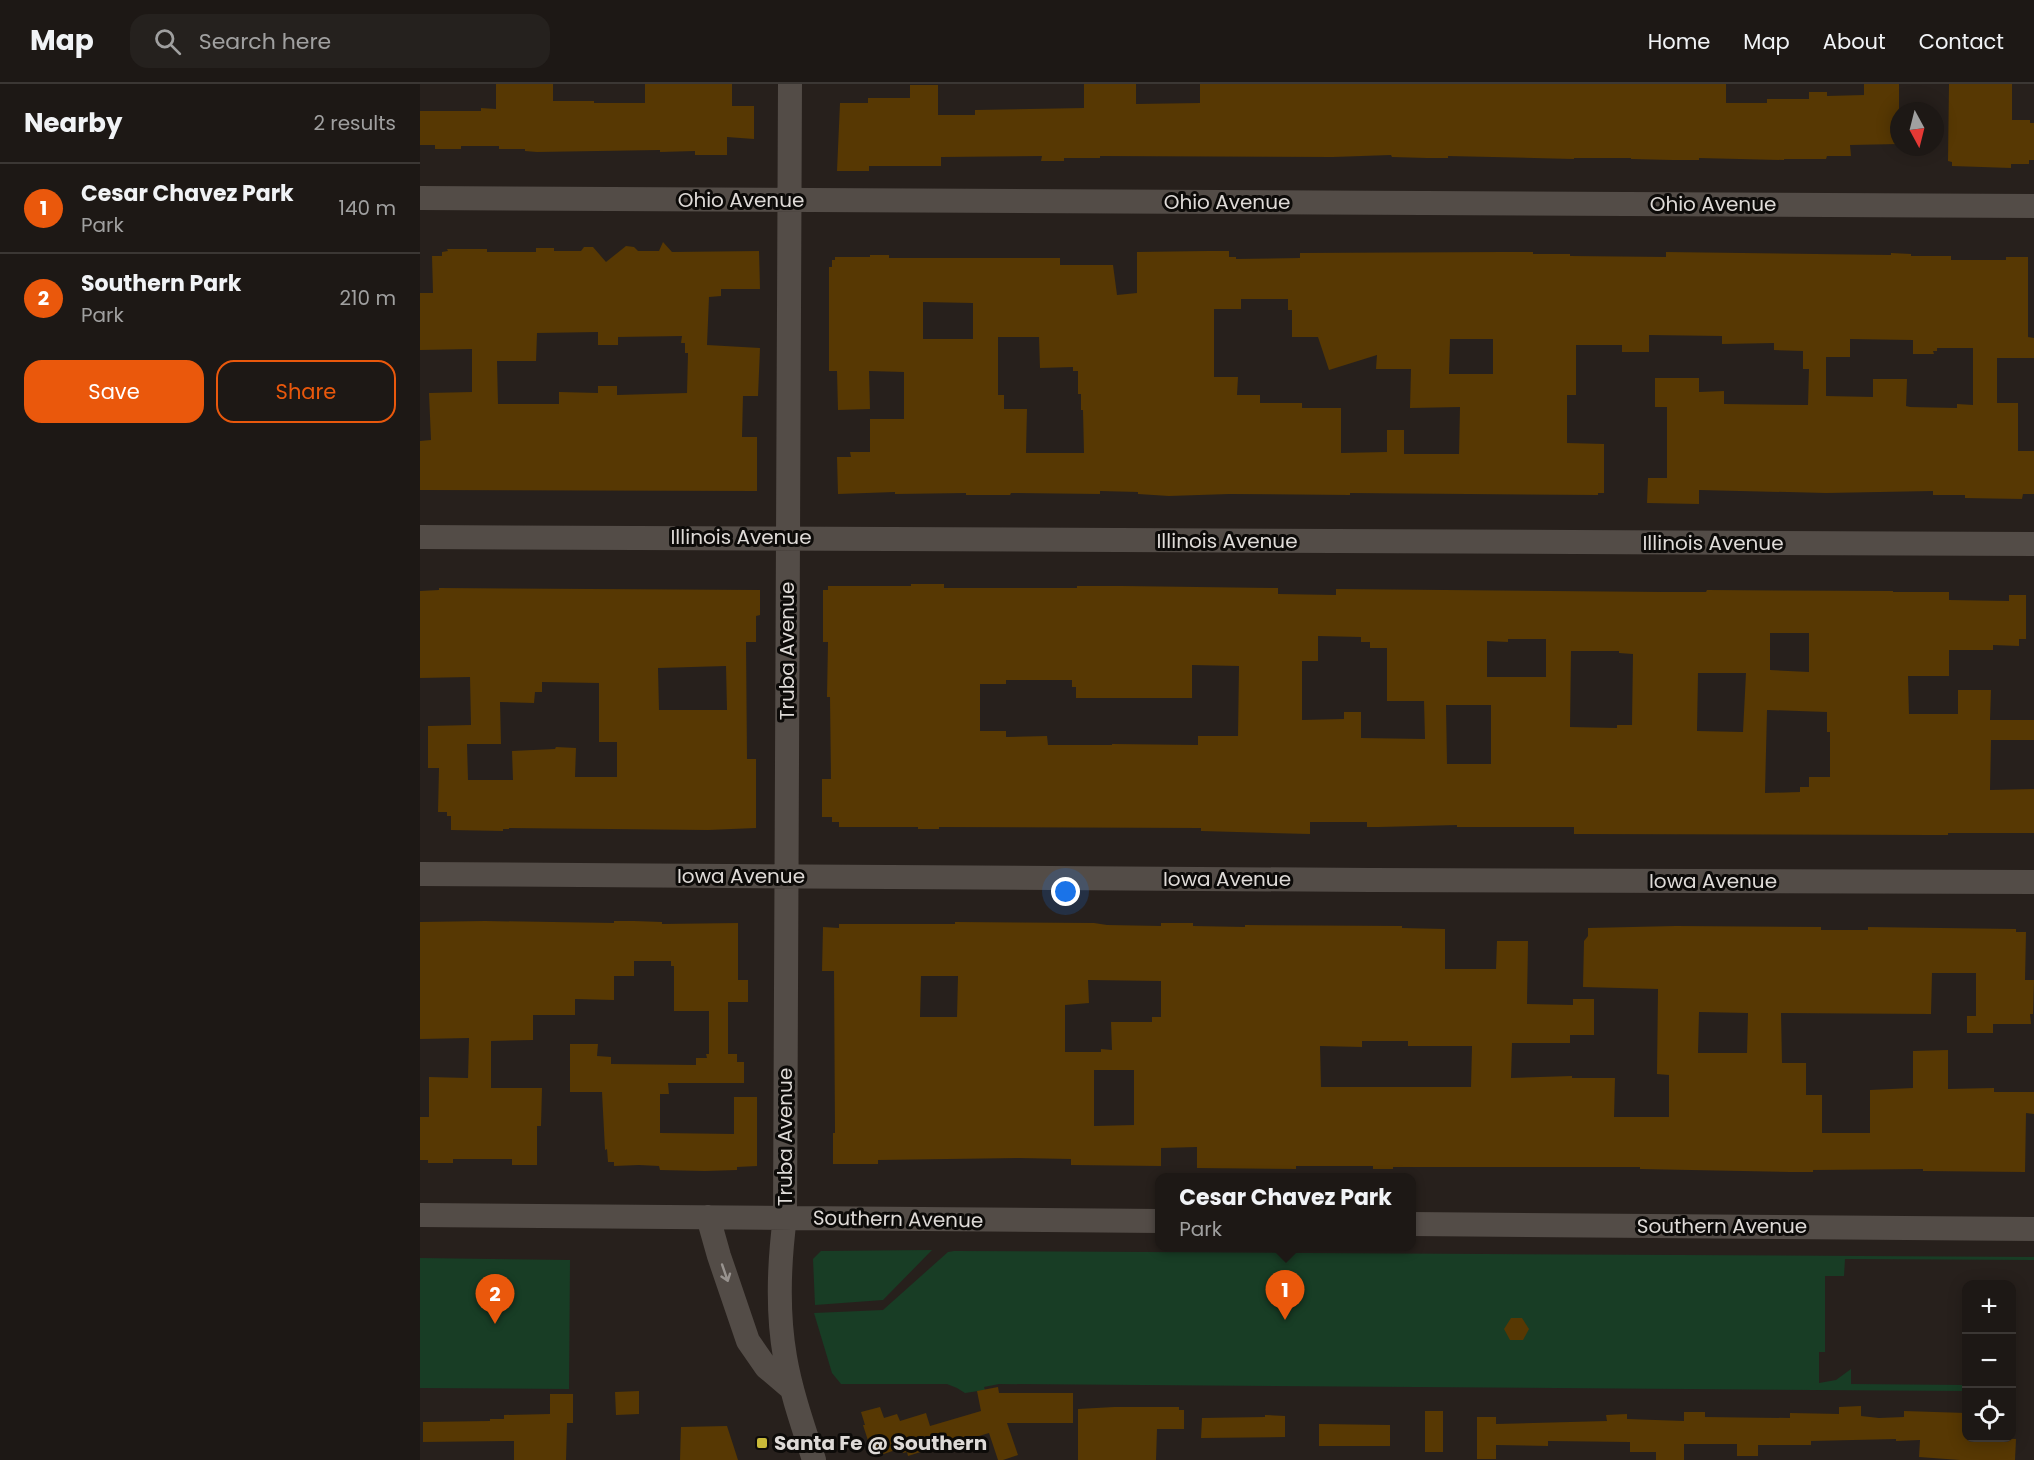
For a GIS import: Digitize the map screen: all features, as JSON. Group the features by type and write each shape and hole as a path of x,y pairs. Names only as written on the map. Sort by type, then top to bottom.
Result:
{"street":[{"name":"Truba Avenue","path":"790,84 785,1217 781,1252 781,1318 792,1389 813,1460"},
{"name":"Ohio Avenue","path":"420,198 2034,206"},
{"name":"Illinois Avenue","path":"420,537 2034,544"},
{"name":"Iowa Avenue","path":"420,874 2034,882"},
{"name":"Southern Avenue","path":"420,1215 1155,1221"},
{"path":"708,1217 748,1341 766,1367 792,1389"},
{"name":"Southern Avenue","path":"1416,1224 2034,1229"}],"green space":[{"path":"932,1250 883,1300 815,1305 813,1259 821,1251"},
{"path":"948,1252 2034,1257 2034,1260 1845,1259 1844,1276 1825,1276 1825,1352 1819,1352 1819,1383 1836,1380 1851,1369 1851,1384 1962,1385 1962,1391 999,1384 984,1387 985,1390 965,1393 947,1384 841,1384 832,1373 814,1313 883,1310"},
{"path":"420,1258 570,1260 569,1389 420,1388"}],"building":[{"path":"496,84 553,84 553,101 645,103 645,84 732,84 732,106 754,106 754,139 727,137 727,155 695,155 695,151 660,152 660,150 537,152 525,151 525,149 499,149 499,146 435,149 435,145 420,145 420,111 496,109"},
{"path":"1084,84 1136,84 1136,104 1200,103 1200,84 1726,84 1726,103 1767,103 1767,99 1809,99 1809,92 1827,92 1827,96 1864,95 1864,84 1899,84 1899,102 1890,102 1890,144 1850,145 1851,156 1827,156 1826,159 1699,158 1699,160 1673,160 1448,156 1448,158 1427,158 1392,157 1391,155 1333,157 1100,156 1100,158 1064,158 1064,161 1041,161 1042,156 941,157 941,166 869,166 869,171 837,171 840,103 868,103 868,98 910,98 910,85 938,85 938,115 975,115 975,110 1084,108"},
{"path":"1949,84 2012,84 2012,120 2030,120 2030,123 2034,123 2034,160 2029,160 2029,164 2011,164 2011,168 1952,166 1952,162 1948,161"},
{"path":"663,242 672,252 759,251 760,289 721,289 721,296 709,297 707,345 760,348 758,396 743,396 742,437 757,437 757,491 420,490 420,441 431,440 429,393 472,392 472,349 420,350 420,293 433,293 432,256 442,256 442,252 448,251 447,249 536,252 536,248 581,251 584,247 593,247 606,262 626,246 634,247 638,251 659,251","holes":["598,332 598,345 618,345 618,337 682,336 681,343 685,343 685,353 688,353 687,393 617,395 617,386 598,386 598,393 559,392 559,404 498,404 497,361 536,361 537,333"]},
{"path":"1229,251 1229,257 1236,257 1236,259 1300,258 1300,253 1502,252 1570,254 1570,256 1666,257 1666,252 1891,255 1891,253 1911,254 1911,256 1951,256 1951,260 2006,260 2006,257 2028,257 2028,337 2034,338 2034,358 1997,358 1997,403 2018,403 2018,451 2034,451 2034,494 2023,494 2022,499 1965,498 1965,495 1933,495 1933,491 1826,493 1699,490 1699,504 1647,503 1648,478 1667,478 1667,407 1655,407 1655,378 1699,378 1699,392 1724,391 1724,404 1808,405 1809,369 1803,369 1803,351 1774,350 1774,343 1722,344 1722,336 1649,335 1649,352 1622,352 1622,345 1576,345 1576,395 1567,395 1567,443 1604,444 1604,493 1598,493 1598,495 1350,493 1350,495 1169,496 1100,491 1100,494 966,495 966,493 895,494 895,492 838,494 837,457 851,457 850,452 870,452 870,419 904,419 904,372 869,371 870,409 838,410 837,371 829,371 829,267 832,267 832,260 835,260 835,257 889,255 889,258 1060,258 1060,265 1113,265 1117,295 1137,293 1137,252","holes":["1241,299 1288,299 1288,310 1292,310 1292,337 1318,337 1329,370 1377,355 1376,369 1411,369 1410,408 1460,407 1459,454 1404,454 1404,430 1387,430 1387,452 1341,453 1341,408 1302,408 1302,403 1260,403 1260,395 1237,395 1238,377 1214,377 1214,309 1241,309","923,302 973,303 973,339 923,339","998,337 1039,337 1040,368 1073,367 1073,371 1078,371 1078,394 1081,394 1081,410 1083,410 1084,453 1026,453 1027,409 1004,409 1004,395 998,395","1450,339 1493,339 1493,374 1449,374","1850,339 1913,340 1913,354 1934,354 1933,351 1937,351 1937,348 1973,348 1973,405 1957,404 1957,408 1906,406 1907,379 1873,379 1873,397 1826,396 1826,357 1850,357"]},
{"path":"911,584 944,584 944,588 1123,586 1278,588 1278,594 1336,595 1336,589 1662,592 1706,592 1707,590 1893,591 1949,592 1949,600 2009,601 2009,595 2026,595 2026,639 2019,639 2019,646 1993,645 1993,650 1949,650 1949,676 1908,676 1909,714 1958,714 1958,690 1991,690 1990,720 2034,720 2034,740 1991,740 1990,790 2034,789 2034,833 1948,833 1948,835 1574,834 1574,827 1457,827 1457,825 1367,827 1367,822 1310,822 1310,834 1201,831 1201,828 839,827 839,822 832,822 832,817 822,817 822,779 831,779 830,697 827,697 828,642 823,642 823,590 828,590 828,586 911,586","holes":["1770,633 1809,633 1809,672 1770,670","1318,636 1361,637 1361,642 1370,642 1370,648 1387,648 1387,701 1424,701 1425,739 1361,738 1361,712 1344,712 1344,719 1302,720 1302,661 1318,661","1546,639 1546,677 1487,677 1487,641","1571,651 1619,651 1619,653 1633,654 1632,725 1617,725 1617,728 1570,727","1192,665 1239,666 1238,736 1198,736 1198,745 1048,745 1047,736 1006,737 1006,731 980,731 980,684 1006,684 1006,680 1072,680 1072,687 1076,687 1076,698 1192,698","1698,673 1746,673 1743,732 1697,731","1446,705 1491,705 1491,764 1447,764","1767,710 1827,712 1827,732 1830,732 1830,777 1809,777 1809,787 1800,787 1800,792 1765,793"]},
{"path":"439,588 760,590 760,615 756,616 756,642 746,642 747,759 756,759 756,828 451,830 451,816 447,816 447,812 438,812 439,768 428,768 428,726 471,725 470,677 420,678 420,591 439,590","holes":["726,666 727,710 659,710 658,668","542,682 599,683 599,742 617,742 617,777 575,777 576,748 556,747 555,749 512,751 513,780 468,780 467,744 501,744 500,702 534,703 535,692 542,692"]},
{"path":"420,922 738,923 738,980 748,980 748,1002 728,1002 728,1054 737,1054 737,1062 744,1062 744,1083 668,1083 669,1094 660,1094 660,1133 734,1134 734,1097 757,1097 757,1166 737,1167 737,1170 705,1171 660,1170 659,1166 614,1166 614,1162 608,1162 607,1149 605,1150 602,1092 570,1092 570,1044 598,1044 597,1056 611,1057 611,1064 696,1065 696,1058 707,1058 706,1054 709,1054 709,1011 674,1011 674,966 671,966 671,961 634,961 634,976 614,976 614,1000 575,999 575,1015 533,1015 533,1040 491,1041 491,1088 542,1088 541,1126 537,1126 537,1165 512,1165 512,1159 453,1159 453,1163 428,1163 428,1160 420,1160 420,1117 429,1117 429,1077 468,1078 469,1038 420,1039"},
{"path":"955,922 1094,923 1161,926 1161,923 1193,923 1193,926 1402,926 1402,928 1445,929 1445,969 1496,969 1497,941 1528,941 1527,1004 1573,1005 1573,999 1594,999 1594,1035 1570,1035 1570,1043 1512,1043 1511,1078 1572,1076 1572,1078 1615,1078 1614,1117 1669,1117 1669,1075 1657,1074 1658,989 1583,987 1584,941 1588,936 1588,928 1676,926 1821,927 1821,930 1868,930 1868,927 2016,929 2016,932 2026,932 2025,980 2034,980 2031,1024 1993,1024 1993,1033 1967,1033 1967,1016 1976,1016 1976,973 1932,973 1931,1014 1781,1013 1782,1063 1806,1063 1806,1095 1822,1095 1822,1133 1870,1133 1870,1090 1913,1088 1913,1051 1948,1050 1948,1089 1994,1088 1994,1092 2034,1092 2034,1114 2026,1113 2025,1172 1923,1171 1923,1169 1790,1172 1640,1169 1640,1167 1197,1168 1197,1147 1161,1148 1161,1166 1071,1165 1071,1159 1019,1158 878,1160 878,1164 833,1164 833,1133 835,1133 834,971 822,971 823,927 839,928 839,924 955,924","holes":["921,976 958,976 957,1017 920,1017","1088,980 1161,981 1161,1017 1152,1017 1152,1022 1111,1022 1112,1050 1065,1052 1065,1005 1089,1003","1699,1012 1748,1013 1747,1053 1698,1053","1362,1041 1408,1041 1408,1046 1472,1046 1471,1087 1321,1087 1320,1046 1362,1047","1094,1070 1134,1070 1134,1125 1094,1126"]},
{"path":"1511,1318 1522,1318 1529,1329 1523,1340 1510,1340 1504,1329"},
{"path":"998,1387 999,1393 1073,1393 1073,1423 1007,1423 1018,1455 1003,1460 998,1460 989,1433 908,1456 907,1452 903,1453 901,1448 881,1455 879,1451 872,1453 861,1412 880,1407 884,1418 897,1414 900,1421 926,1413 930,1426 981,1411 977,1391"},
{"path":"639,1391 639,1414 616,1415 615,1392"},
{"path":"550,1394 573,1394 573,1423 567,1423 566,1460 514,1460 514,1441 423,1442 423,1422 490,1421 490,1419 504,1419 504,1415 550,1414"},
{"path":"1861,1406 1861,1416 1879,1418 1904,1417 1904,1411 1962,1413 1962,1442 2016,1442 2015,1460 1919,1457 1920,1440 1896,1441 1896,1439 1811,1441 1811,1445 1758,1445 1758,1456 1737,1456 1737,1444 1684,1444 1684,1460 1656,1460 1656,1452 1630,1452 1630,1442 1548,1441 1548,1446 1496,1445 1496,1459 1477,1459 1477,1417 1496,1417 1496,1424 1607,1421 1606,1415 1627,1414 1627,1419 1684,1421 1684,1412 1705,1412 1705,1417 1790,1418 1790,1413 1839,1414 1839,1407"},
{"path":"1179,1407 1179,1410 1184,1410 1184,1429 1157,1429 1156,1460 1078,1460 1078,1409"},
{"path":"1425,1411 1443,1411 1443,1452 1425,1452"},
{"path":"1265,1415 1285,1416 1285,1437 1201,1438 1202,1418 1265,1417"},
{"path":"1319,1424 1390,1425 1390,1446 1319,1446"},
{"path":"727,1426 738,1460 680,1460 681,1427"}],"place":[{"name":"Cesar Chavez Park","path":"1285,1320"},
{"name":"Southern Park","path":"495,1324"},
{"name":"Santa Fe @ Southern","path":"762,1443"}]}
